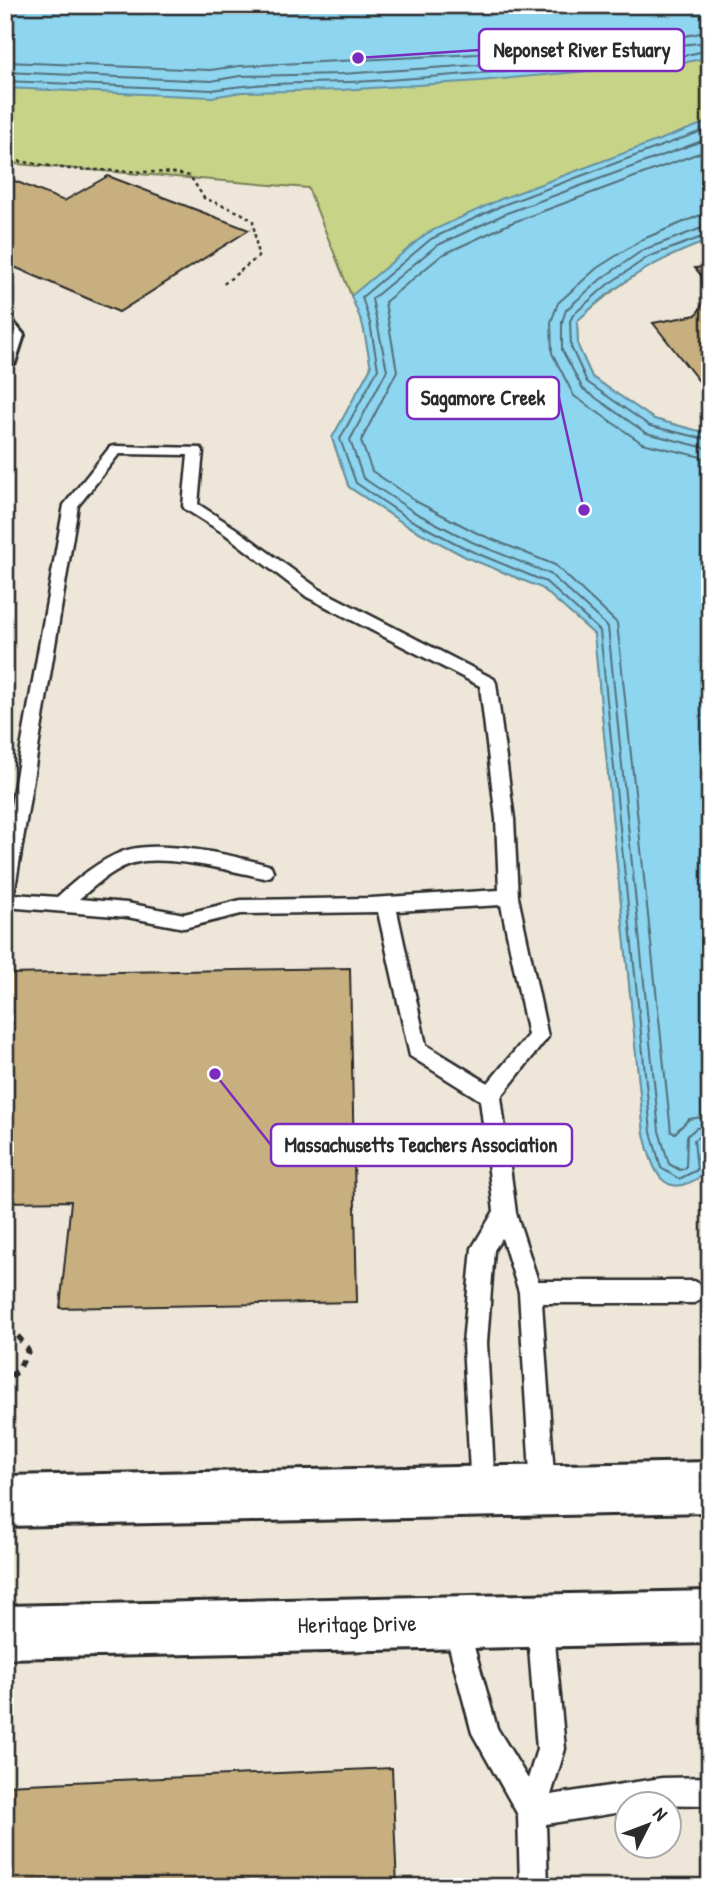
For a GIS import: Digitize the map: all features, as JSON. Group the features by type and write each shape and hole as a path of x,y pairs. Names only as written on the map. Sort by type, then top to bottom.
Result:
{"street":[{"path":"5,330 11,335 5,357"},
{"path":"5,1501 710,1487"},
{"name":"Heritage Drive","path":"5,1632 710,1617"}],"lane":[{"path":"5,894 71,505 115,450 196,451 190,506 230,531 313,593 488,683 505,819 509,897 538,1037 490,1095 505,1213 530,1292 543,1490"},
{"path":"61,904 80,887 130,856 229,862 264,871"},
{"path":"5,900 127,910 184,921 241,907 386,905 509,897"},
{"path":"386,905 417,1050 490,1095"},
{"path":"482,1492 475,1343 483,1248 505,1213"},
{"path":"530,1292 694,1292"},
{"path":"534,1887 532,1812 551,1749 540,1620"},
{"path":"455,1621 485,1733 532,1812"},
{"path":"532,1812 662,1792 710,1791"}],"path":[{"path":"5,159 57,170 176,173 190,176 205,198 253,221 258,257 221,286"},
{"path":"5,1331 11,1331 21,1339 28,1351 13,1377 5,1380"}],"green space":[{"path":"5,5 710,5 710,240 639,273 577,321 578,346 592,377 654,419 710,434 710,1142 700,1143 704,1174 690,1182 669,1184 656,1170 644,1133 594,634 542,588 466,557 406,525 349,487 332,438 371,367 363,325 308,188 5,163"}],"water":[{"path":"5,5 710,5 710,57 687,62 479,81 341,90 242,92 212,97 5,88"},
{"path":"710,121 710,240 672,255 639,273 608,294 577,321 578,346 592,377 654,419 710,434 710,1142 700,1143 704,1174 678,1185 669,1184 656,1170 644,1133 594,634 542,588 466,557 406,525 349,487 332,438 371,367 363,325 351,296 427,233 501,199"}],"building":[{"path":"108,176 249,230 119,312 5,263 5,177 64,201"},
{"path":"710,266 710,286 695,268"},
{"path":"710,293 710,389 706,390 653,323 696,315"},
{"path":"350,968 357,1302 60,1308 71,1201 5,1202 5,974"},
{"path":"392,1768 397,1887 5,1887 5,1785"}],"place":[{"name":"Neponset River Estuary","path":"358,58"},
{"name":"Sagamore Creek","path":"584,510"},
{"name":"Massachusetts Teachers Association","path":"215,1074"}]}
